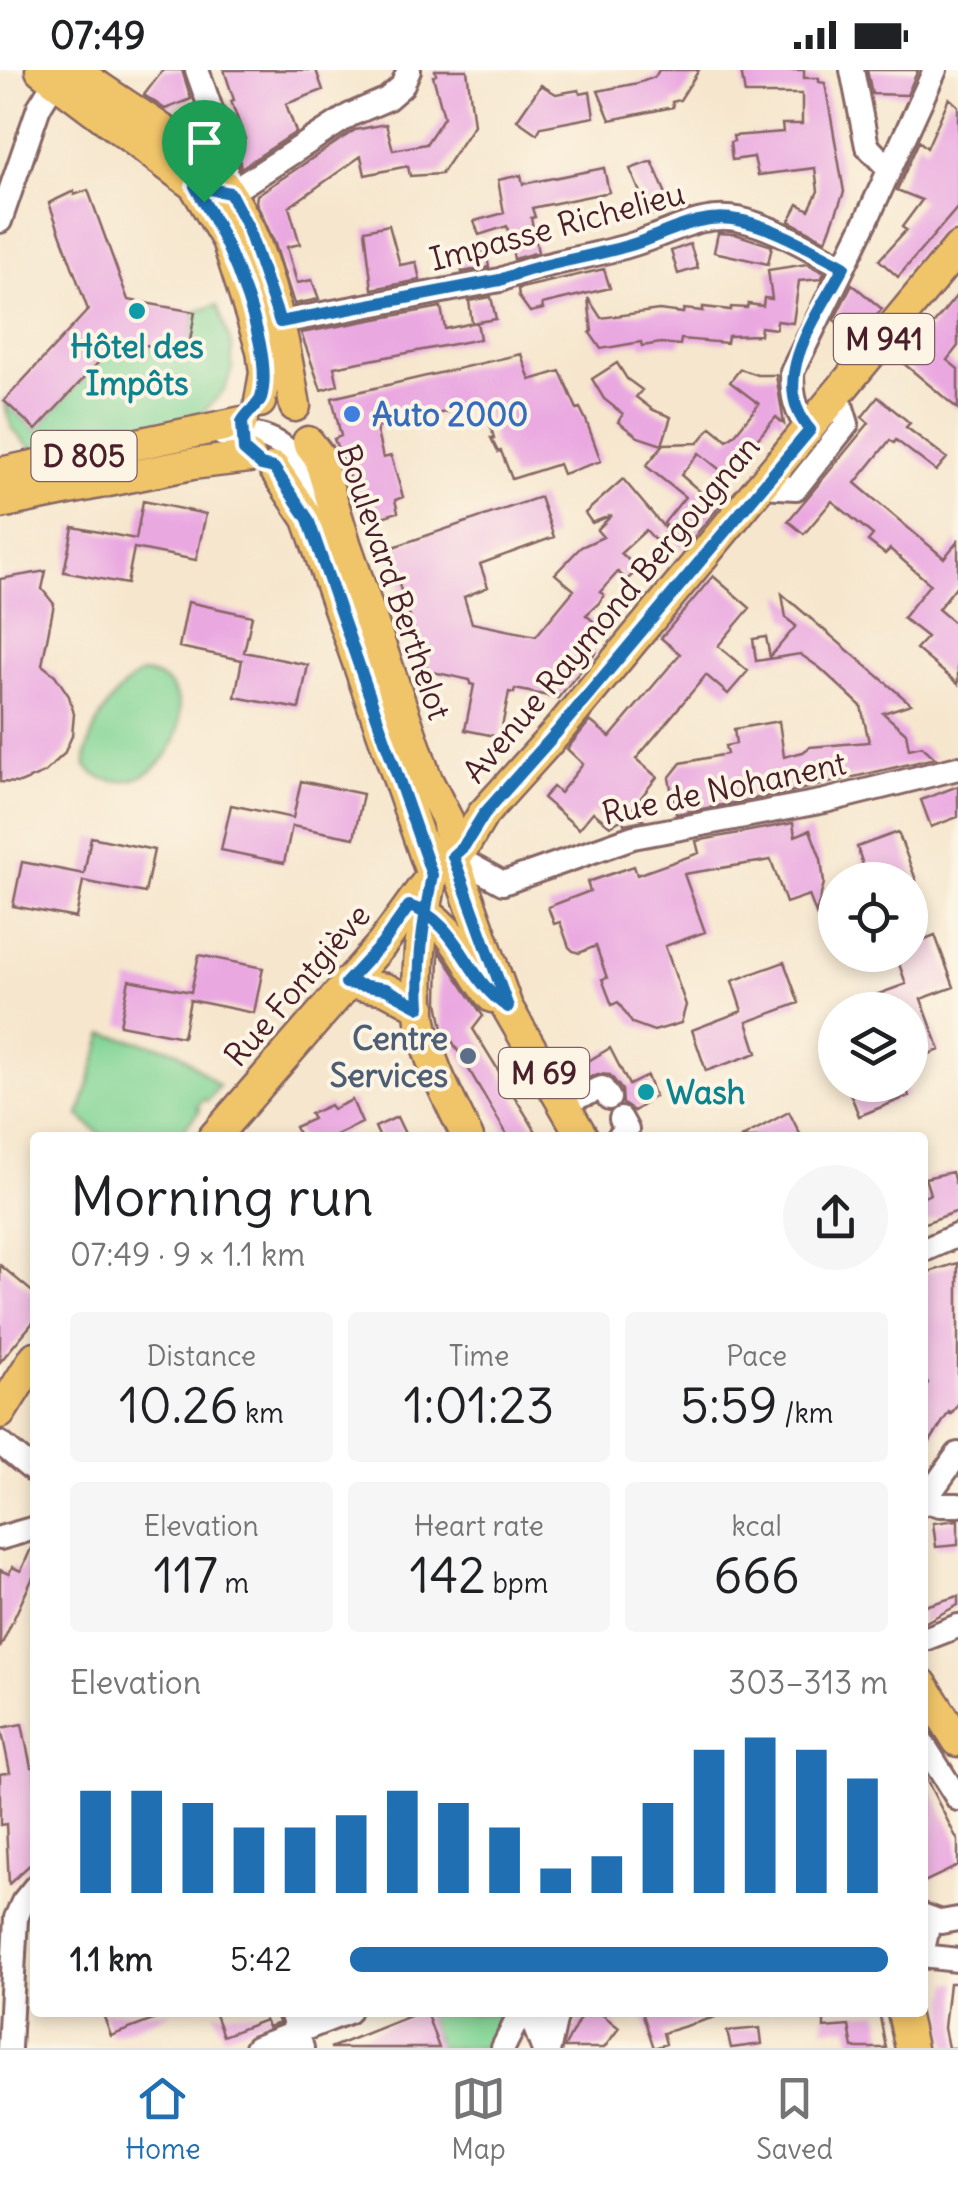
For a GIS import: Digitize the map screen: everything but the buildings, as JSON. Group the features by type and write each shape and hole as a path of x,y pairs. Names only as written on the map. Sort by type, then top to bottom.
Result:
{"main road":[{"path":"57,74 190,152 230,193 247,226 280,322 295,406 308,426 272,442"},
{"name":"M 69","path":"57,74 195,186 227,240 262,350 272,442"},
{"path":"195,186 230,193"},
{"path":"227,240 230,193"},
{"name":"Avenue Raymond Bergougnan","path":"442,866 464,846 484,814 810,430 958,248"},
{"name":"D 805","path":"1,473 272,442"},
{"name":"D 805","path":"0,503 192,464 272,442"},
{"name":"Boulevard Berthelot","path":"272,442 318,455 426,778 433,813 449,826 442,866"},
{"name":"Boulevard Berthelot","path":"272,442 308,519 442,866"},
{"name":"M 69","path":"442,866 417,909 420,1007 430,1054 465,1132"},
{"name":"M 69","path":"442,866 508,1007 579,1132"},
{"name":"M 69","path":"417,909 451,937 490,996 508,1007"},
{"name":"Rue Fontgiève","path":"218,1132 346,983 417,909"},
{"path":"346,983 386,989 420,1007"},
{"path":"0,1413 30,1366"},
{"path":"928,1694 958,1741"},
{"path":"904,2017 911,2048"}],"street":[{"path":"198,70 220,135 230,193 336,123 387,99 402,86 409,70"},
{"path":"852,70 867,146 889,169"},
{"path":"810,430 798,416 792,372 935,70"},
{"path":"0,221 38,107 57,74"},
{"name":"Impasse Richelieu","path":"280,322 500,280 705,220 734,218 766,227 844,266"},
{"path":"762,486 796,488 847,424 838,395"},
{"path":"272,442 319,501 330,562 386,723 433,813 484,814"},
{"name":"Rue de Nohanent","path":"442,866 503,883 633,836 826,801 958,768"},
{"path":"562,1103 602,1088 608,1098"},
{"path":"928,1248 958,1235"},
{"path":"0,1443 30,1468"},
{"path":"928,1496 958,1454"},
{"path":"928,1503 958,1505"},
{"path":"0,1538 30,1529"},
{"path":"928,1638 958,1626"},
{"path":"928,1752 958,1800"},
{"path":"9,2048 6,1993 16,1918 30,1893"},
{"path":"928,1918 947,1923 958,1918"},
{"path":"928,1956 958,1960"},
{"path":"256,2048 332,2017"},
{"path":"503,2048 518,2017"},
{"path":"531,2017 546,2048"},
{"path":"546,2048 555,2017"}],"green space":[{"path":"217,305 232,347 232,369 225,389 197,419 33,450 12,429 4,401 36,430 119,340 187,353 195,312"},
{"path":"142,673 162,679 174,692 179,709 172,747 159,764 142,776 121,781 101,778 86,766 90,740 111,701"},
{"path":"104,1034 176,1050 219,1086 197,1107 200,1110 185,1132 97,1132 79,1116"},
{"path":"427,2017 500,2017 488,2048 439,2048"}],"place":[{"name":"Hôtel des Impôts","path":"137,311"},
{"name":"Auto 2000","path":"352,414"},
{"name":"Centre Services","path":"468,1056"},
{"name":"Wash","path":"646,1092"}],"route":[{"path":"204,202 195,186 230,193 247,226 280,322 500,280 705,220 734,218 766,227 844,266 792,372 798,416 810,430 484,814 453,856 508,1007 490,996 440,924 425,911 409,906 382,944 346,983 386,989 420,1007 419,967 425,911 432,875 308,519 274,468 261,465 244,450 242,422 260,402 264,362 227,240 204,202"}]}
